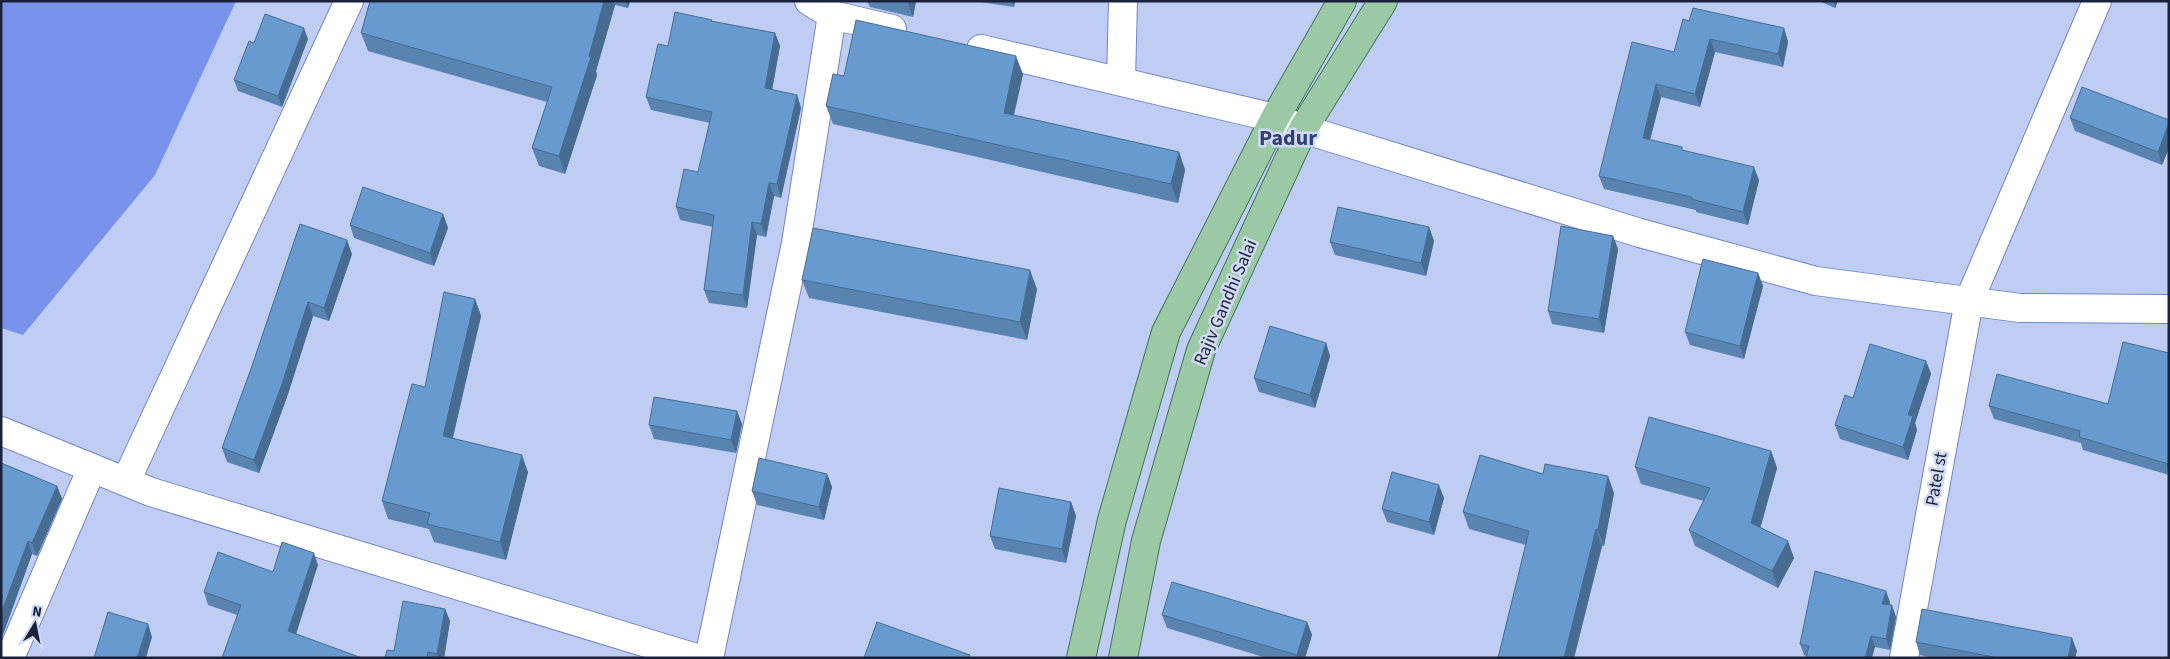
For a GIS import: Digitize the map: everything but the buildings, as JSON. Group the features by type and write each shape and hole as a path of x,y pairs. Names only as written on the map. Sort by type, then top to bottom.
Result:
{"main road":[{"name":"Rajiv Gandhi Salai","path":"1081,658 1112,520 1166,332 1275,118 1342,1"},
{"name":"Rajiv Gandhi Salai","path":"1123,658 1146,541 1202,350 1302,129 1383,1"}],"street":[{"path":"126,481 349,1"},
{"path":"1121,80 1122,1"},
{"name":"Patel st","path":"1904,658 1969,301 2097,1"},
{"path":"709,658 796,243 820,8 918,35"},
{"path":"957,44 1121,80 1275,118 1302,129 1640,234 1816,281 2020,308 2166,312"},
{"path":"1,431 151,492 696,658"},
{"path":"10,658 92,468"}],"water":[{"path":"1,1 236,1 155,175 23,335 1,328"}],"district":[{"name":"Padur","path":"1288,137"}]}
